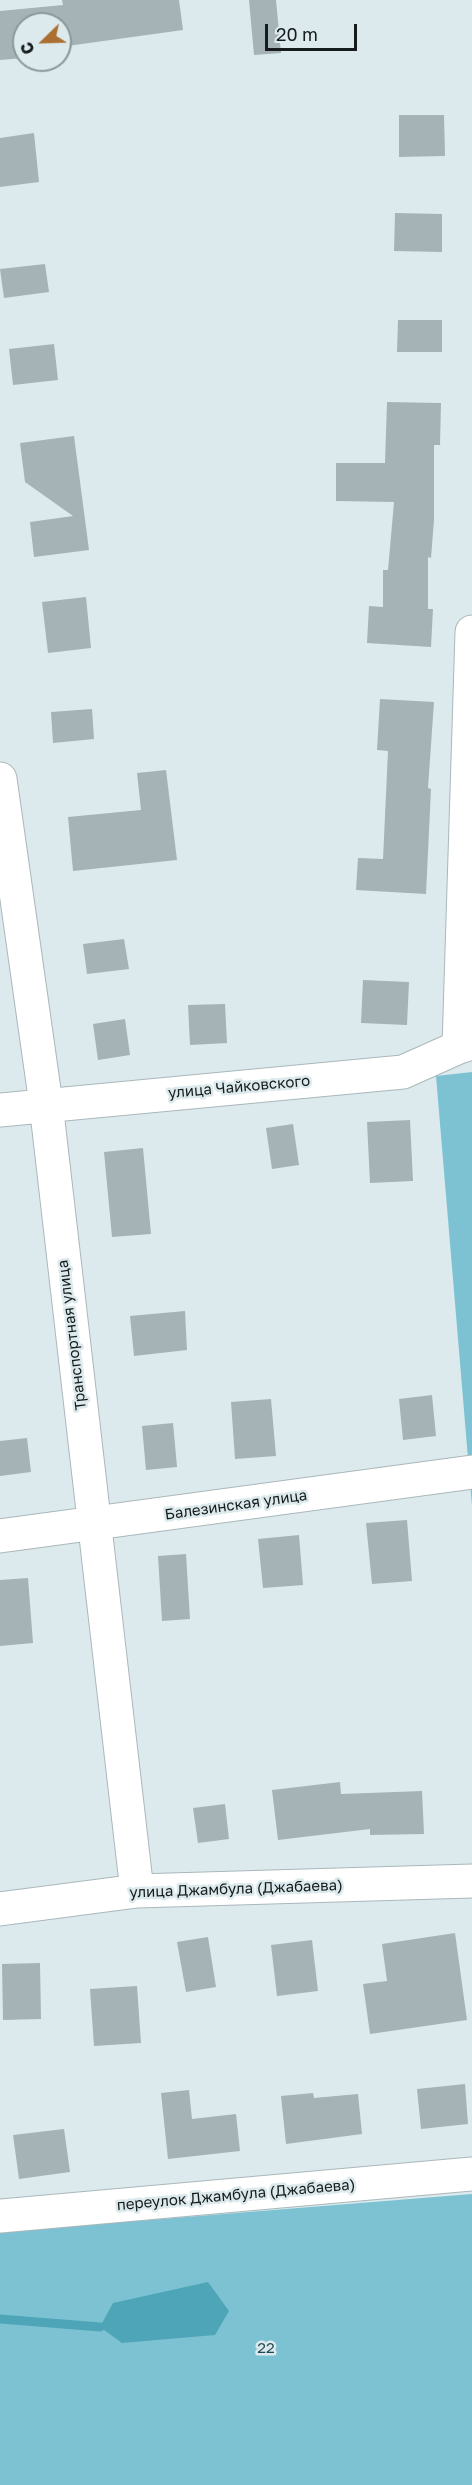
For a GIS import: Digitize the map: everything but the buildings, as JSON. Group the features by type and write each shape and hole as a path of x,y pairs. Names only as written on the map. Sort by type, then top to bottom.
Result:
{"street":[{"path":"465,1045 472,632"},
{"name":"Транспортная улица","path":"0,779 46,1104 137,1891"},
{"name":"улица Чайковского","path":"0,1110 403,1072 465,1045"},
{"name":"Балезинская улица","path":"0,1536 472,1472"},
{"name":"улица Джамбула (Джабаева)","path":"0,1909 137,1891 472,1881"},
{"name":"переулок Джамбула (Джабаева)","path":"0,2216 472,2174"}],"green space":[{"path":"472,1072 472,1506 436,1076"},
{"name":"22","path":"472,2194 472,2485 0,2485 0,2232"}],"shaded area":[{"path":"208,2282 229,2311 215,2335 122,2343 100,2327 113,2303"}],"waterway":[{"path":"0,2319 100,2327"}]}
